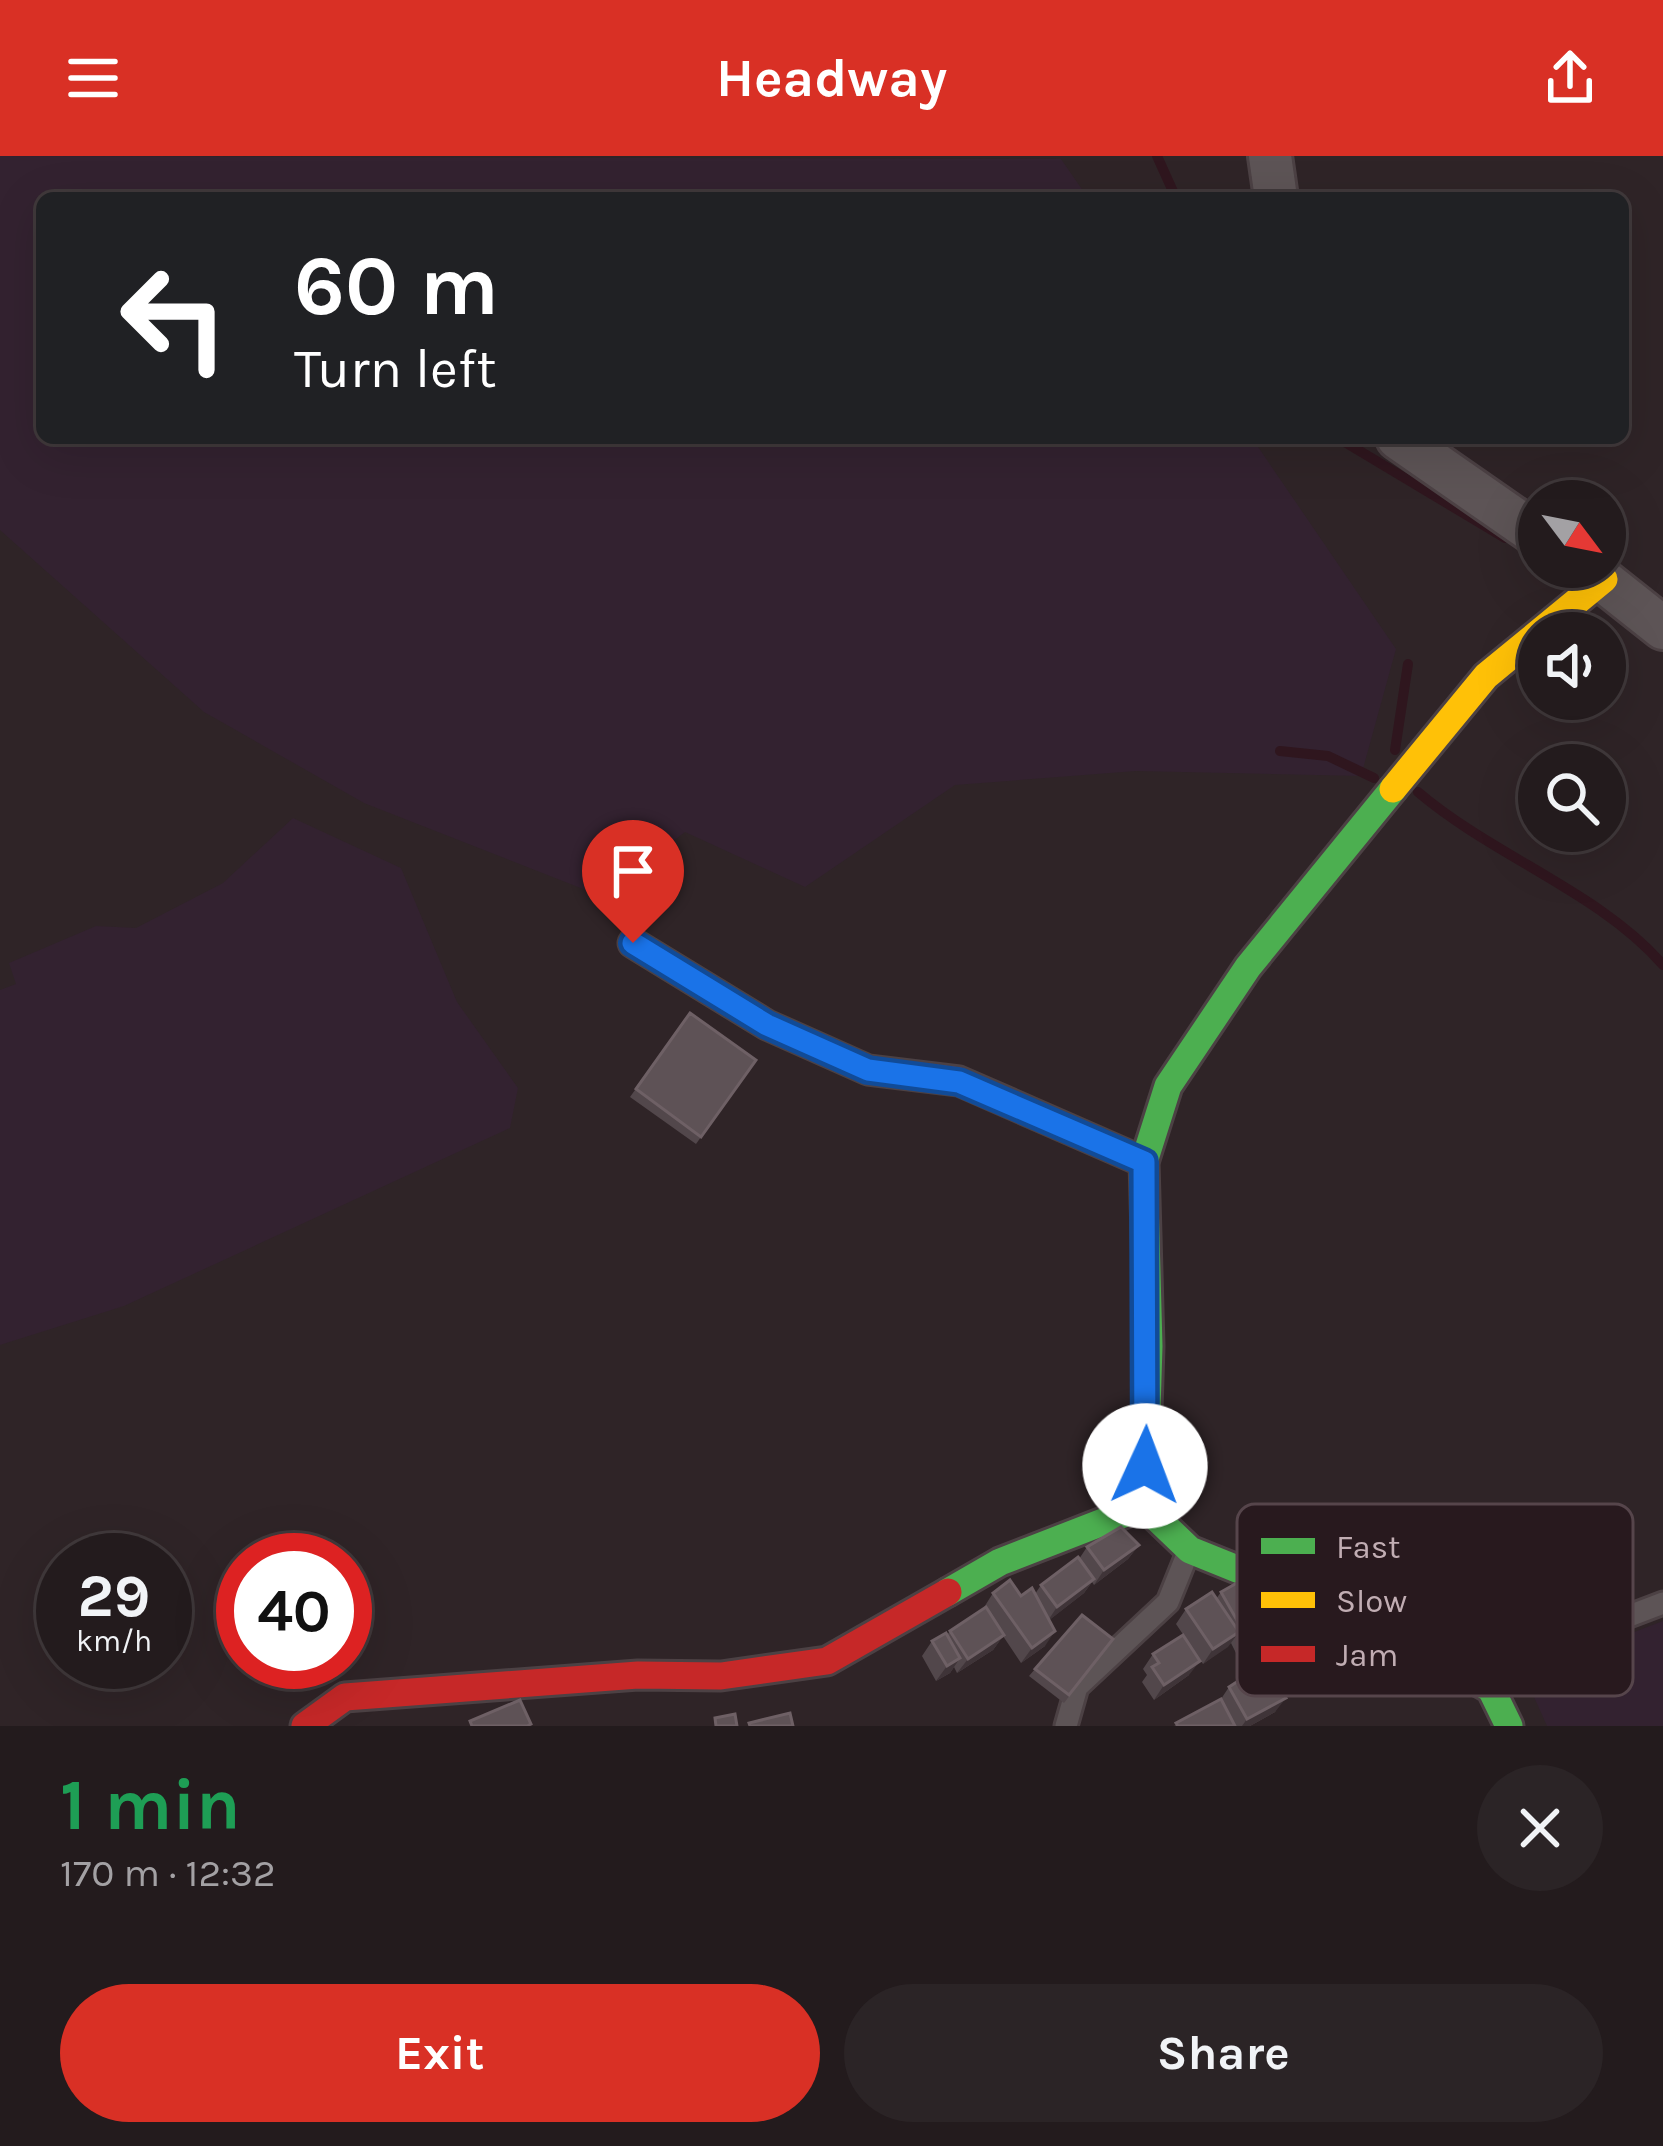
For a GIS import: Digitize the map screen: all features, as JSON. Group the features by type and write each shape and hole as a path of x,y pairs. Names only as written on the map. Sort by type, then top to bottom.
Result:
{"street":[{"path":"1270,156 1275,192"},
{"path":"1406,444 1518,522"},
{"path":"1237,1569 1190,1550 1144,1506 1149,1346 1144,1162 1168,1086 1248,967 1486,676 1579,588"},
{"path":"1614,588 1663,628"},
{"path":"633,943 767,1025 868,1070 959,1082 1144,1162"},
{"path":"305,1726 345,1697 395,1710 638,1675 721,1676 827,1661 1000,1562 1144,1506"},
{"path":"1494,1696 1506,1724"}],"lane":[{"path":"1066,1726 1077,1687 1168,1602 1190,1550"},
{"path":"1633,1614 1663,1603"}],"shaded area":[{"path":"0,156 1061,159 1084,192 36,192 36,444 1256,444 1396,649 1361,776 1136,771 955,785 805,887 685,832 601,896 364,803 204,712 0,530"},
{"path":"293,818 401,868 457,1002 518,1088 510,1128 124,1306 0,1345 0,990 16,984 9,963 96,926 136,928 223,883"},
{"path":"1663,1621 1663,1726 1547,1726 1534,1696 1633,1696 1633,1633"}],"building":[{"path":"690,1013 756,1060 701,1137 636,1089"},
{"path":"1121,1527 1139,1545 1104,1570 1087,1547"},
{"path":"1078,1557 1094,1579 1057,1607 1041,1585"},
{"path":"1010,1580 1021,1596 1032,1588 1055,1631 1032,1648 993,1593"},
{"path":"1237,1583 1237,1620 1221,1592"},
{"path":"1212,1592 1237,1633 1213,1649 1186,1609"},
{"path":"986,1607 1004,1635 968,1659 950,1631"},
{"path":"1082,1615 1113,1639 1069,1695 1035,1669"},
{"path":"946,1633 960,1658 947,1666 932,1641"},
{"path":"1183,1635 1200,1661 1164,1685 1152,1667 1159,1663 1153,1654"},
{"path":"1237,1682 1237,1696 1286,1698 1247,1719 1229,1687"},
{"path":"1221,1699 1235,1726 1176,1723"},
{"path":"520,1700 531,1724 472,1726 470,1721"},
{"path":"790,1713 793,1726 749,1723"},
{"path":"735,1714 737,1726 716,1726 715,1718"}],"waterway":[{"path":"1157,156 1173,192"},
{"path":"1348,444 1505,538"},
{"path":"1395,750 1408,664"},
{"path":"1280,751 1328,756 1374,778"},
{"path":"1418,792 1479,836 1578,895 1663,965"}],"traffic: fast":[{"path":"1237,1569 1190,1550 1144,1506 1149,1346 1144,1162 1168,1086 1248,967 1393,789"},
{"path":"948,1592 1000,1562 1144,1506"},
{"path":"1494,1696 1509,1726"}],"traffic: slow":[{"path":"1393,789 1486,676 1593,588"}],"traffic: jam":[{"path":"633,943 767,1025 868,1070 959,1081 1144,1162"},
{"path":"305,1726 345,1697 638,1675 721,1676 827,1661 948,1592"}],"route":[{"path":"633,943 767,1025 868,1070 959,1082 1144,1162 1149,1346 1145,1466"}]}
